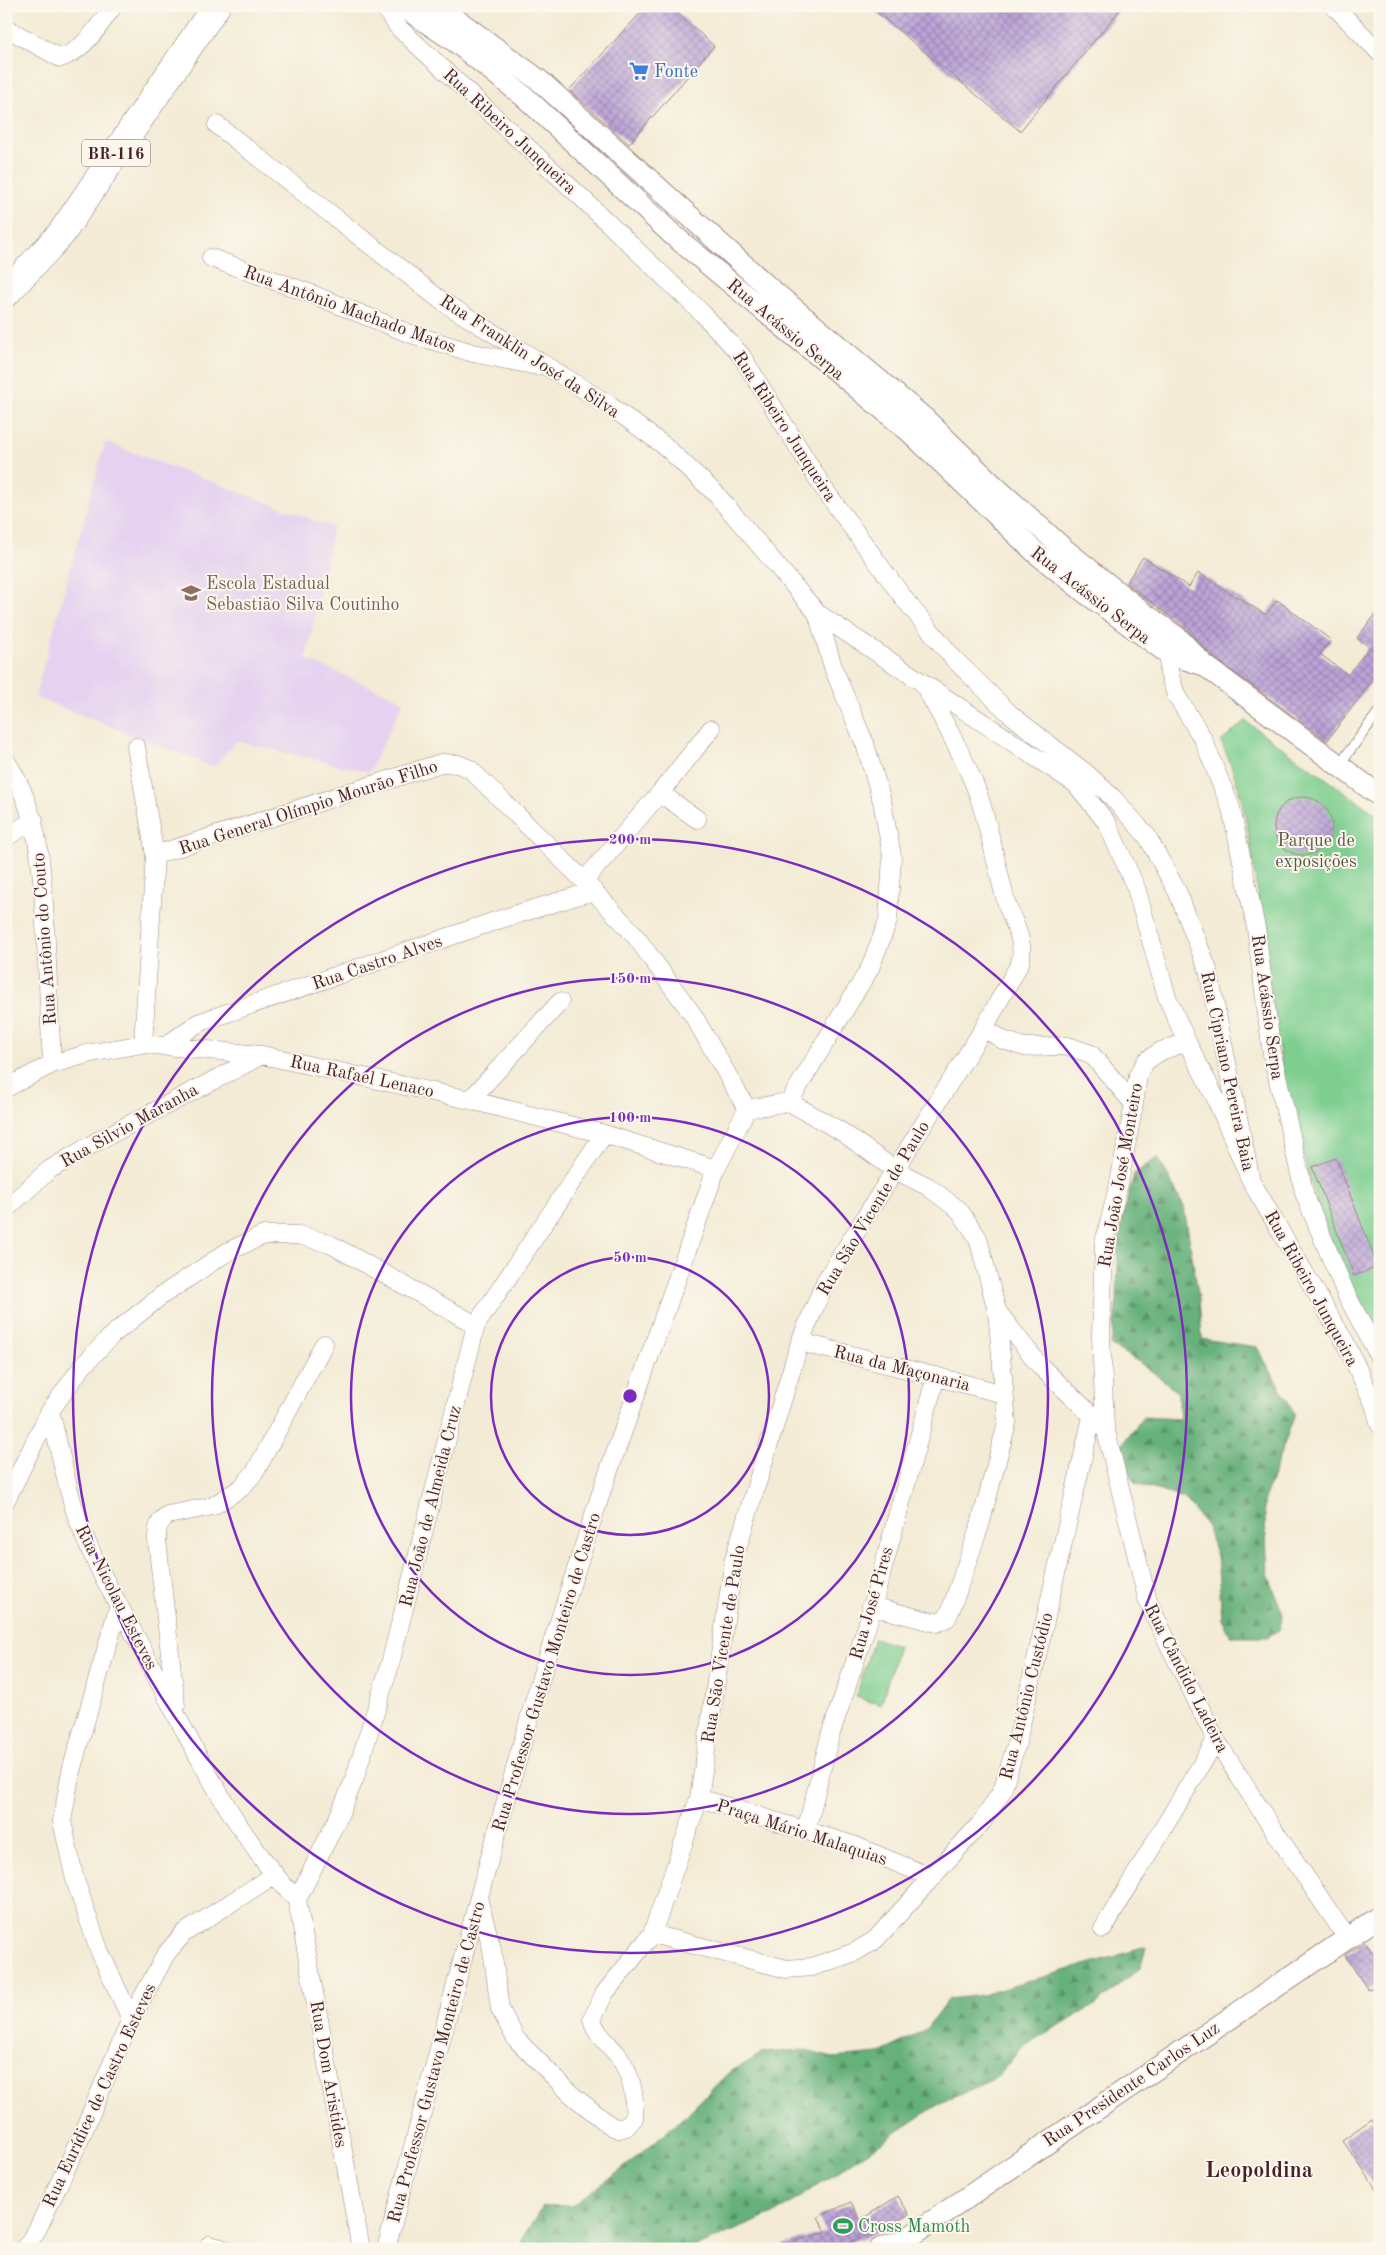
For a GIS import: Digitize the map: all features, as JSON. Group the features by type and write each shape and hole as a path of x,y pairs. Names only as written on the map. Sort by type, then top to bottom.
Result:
{"highway":[{"name":"BR-116","path":"6,293 61,234 216,6"}],"street":[{"path":"6,28 51,55 60,58 72,55 99,26 113,6"},
{"name":"Rua Ribeiro Junqueira","path":"383,6 399,28 703,314 741,355 824,489 906,600 954,660 1081,778"},
{"name":"Rua Acássio Serpa","path":"402,6 456,42 526,98 672,235 753,302 991,483 1064,549 1142,612 1174,646 1169,673 1176,695 1203,739 1231,808 1256,928 1272,1054 1305,1196 1347,1296 1380,1358"},
{"name":"Rua Acássio Serpa","path":"438,6 540,81 767,286 917,425"},
{"path":"1334,6 1380,53"},
{"name":"Rua Franklin José da Silva","path":"217,125 443,302 606,404 666,447 716,494 817,613"},
{"name":"Rua Antônio Machado Matos","path":"211,258 309,292 408,334 473,353 549,369"},
{"path":"753,302 767,286"},
{"path":"817,613 924,685 1081,778"},
{"path":"789,1102 870,968 888,921 892,856 882,801 865,744 834,670 817,613"},
{"path":"1174,646 1204,665 1380,796"},
{"name":"Rua São Vicente de Paulo","path":"479,1901 492,1949 500,2009 516,2039 572,2095 611,2126 618,2129 626,2127 634,2118 636,2104 630,2078 618,2055 595,2030 592,2019 604,1994 652,1934 698,1798 734,1559 800,1342 826,1280 984,1028 1020,962 1022,945 1007,904 988,824 977,792 957,746 924,685"},
{"path":"589,886 711,728"},
{"path":"136,747 155,855 143,1044"},
{"name":"Rua Antônio do Couto","path":"6,761 19,780 34,820 43,873 52,1064"},
{"name":"Rua General Olímpio Mourão Filho","path":"155,855 432,765 441,763 458,764 470,770 589,886 633,933 693,1016 747,1109"},
{"name":"Rua Cipriano Pereira Baia","path":"1081,778 1106,823 1136,888 1167,997 1216,1099 1251,1181"},
{"name":"Rua Cipriano Pereira Baia","path":"1081,778 1113,798 1146,836 1178,893 1208,970 1251,1181"},
{"path":"660,793 697,819"},
{"path":"6,837 34,820"},
{"name":"Rua Castro Alves","path":"167,1045 198,1023 498,920 589,886"},
{"path":"470,1100 560,1002"},
{"path":"984,1028 1003,1040 1024,1047 1068,1046 1091,1054 1134,1104"},
{"name":"Rua João José Monteiro","path":"1099,1422 1104,1243 1134,1104 1138,1074 1146,1062 1161,1051 1187,1042"},
{"name":"Rua Rafael Lenaco","path":"6,1088 52,1064 91,1053 143,1044 262,1055 470,1100 604,1134 716,1169"},
{"name":"Rua Silvio Maranha","path":"6,1209 49,1170 96,1142 262,1055"},
{"path":"747,1109 789,1102 842,1132 895,1170 927,1186 959,1210 978,1238 997,1311 1007,1423 980,1525 947,1618 937,1623 871,1606"},
{"name":"Rua Professor Gustavo Monteiro de Castro","path":"386,2249 479,1901 542,1677 601,1493 716,1169 747,1109"},
{"name":"Rua João de Almeida Cruz","path":"297,1900 337,1820 354,1780 388,1668 476,1325 604,1134"},
{"name":"Rua Ribeiro Junqueira","path":"1251,1181 1345,1342 1374,1404 1380,1425"},
{"path":"6,1500 50,1411 82,1368 112,1335 160,1296 218,1257 264,1235 299,1235 330,1244 476,1325"},
{"path":"997,1311 1040,1366 1099,1422"},
{"name":"Rua da Maçonaria","path":"800,1342 1004,1394"},
{"path":"178,1717 156,1540 157,1528 162,1519 168,1515 212,1506 241,1488 255,1472 324,1344"},
{"name":"Rua José Pires","path":"806,1831 830,1736 871,1606 936,1376"},
{"name":"Rua Nicolau Esteves","path":"50,1411 76,1514 91,1552 178,1717 237,1822 274,1875 297,1900"},
{"name":"Rua Cândido Ladeira","path":"1099,1422 1148,1602 1216,1740 1265,1818 1347,1938"},
{"name":"Rua Antônio Custódio","path":"652,1934 787,1969 812,1967 855,1952 875,1940 934,1878 982,1822 1002,1791 1017,1742 1099,1422"},
{"path":"119,1605 71,1771 62,1821 75,1880 99,1950 131,2019"},
{"path":"1103,1929 1216,1740"},
{"name":"Praça Mário Malaquias","path":"698,1798 853,1845 934,1878"},
{"name":"Rua Eurídice de Castro Esteves","path":"25,2249 38,2228 80,2139 131,2019 166,1954 184,1932 274,1875"},
{"name":"Rua Dom Aristides","path":"297,1900 361,2249"},
{"name":"Rua Presidente Carlos Luz","path":"880,2249 908,2244 1380,1916"}],"lane":[{"path":"1339,765 1380,710"}],"shaded area":[{"name":"Escola Estadual Sebastião Silva Coutinho","path":"105,442 333,527 306,659 404,701 369,772 236,741 214,767 35,697"}],"green space":[{"name":"Parque de exposições","path":"1245,721 1380,817 1380,1348 1347,1278 1318,1206 1306,1169 1287,1094 1245,815 1236,779 1221,742"},
{"path":"1158,1157 1184,1207 1199,1299 1202,1339 1257,1347 1295,1414 1264,1500 1268,1573 1283,1615 1279,1630 1267,1637 1231,1637 1222,1618 1217,1556 1207,1527 1184,1498 1136,1484 1125,1468 1120,1447 1143,1417 1180,1419 1178,1393 1146,1367 1111,1346 1117,1300 1118,1254 1123,1216 1134,1174"},
{"path":"874,1638 898,1646 881,1705 856,1697"},
{"path":"1146,1947 1140,1968 1095,2005 1023,2046 996,2078 942,2102 776,2213 690,2249 520,2249 524,2235 543,2207 571,2206 620,2171 685,2116 728,2073 764,2053 802,2050 833,2058 879,2054 926,2029 949,1999 982,1995"}],"building":[{"name":"Fonte","path":"647,6 670,6 714,46 629,144 569,90"},
{"path":"869,6 1123,6 1020,131"},
{"path":"1143,557 1189,587 1198,573 1266,615 1277,600 1331,640 1320,654 1348,675 1369,647 1357,638 1380,609 1380,670 1327,741 1212,656 1185,628 1126,583"},
{"path":"1297,797 1309,797 1319,801 1328,810 1332,832 1324,847 1309,855 1297,855 1287,851 1278,842 1274,832 1274,820 1278,810 1287,801"},
{"path":"1336,1158 1378,1267 1354,1276 1312,1167"},
{"path":"1365,1942 1380,1963 1380,1983 1368,1990 1345,1955"},
{"path":"1372,2119 1380,2129 1380,2194 1342,2140"},
{"path":"898,2196 909,2214 879,2233 877,2231 836,2249 784,2249 783,2245 826,2232 818,2217 851,2202 860,2220"}],"place":[{"name":"Fonte","path":"639,71"},
{"name":"Escola Estadual Sebastião Silva Coutinho","path":"191,593"},
{"name":"Cross Mamoth","path":"843,2226"}],"district":[{"name":"Leopoldina","path":"1259,2169"}]}
